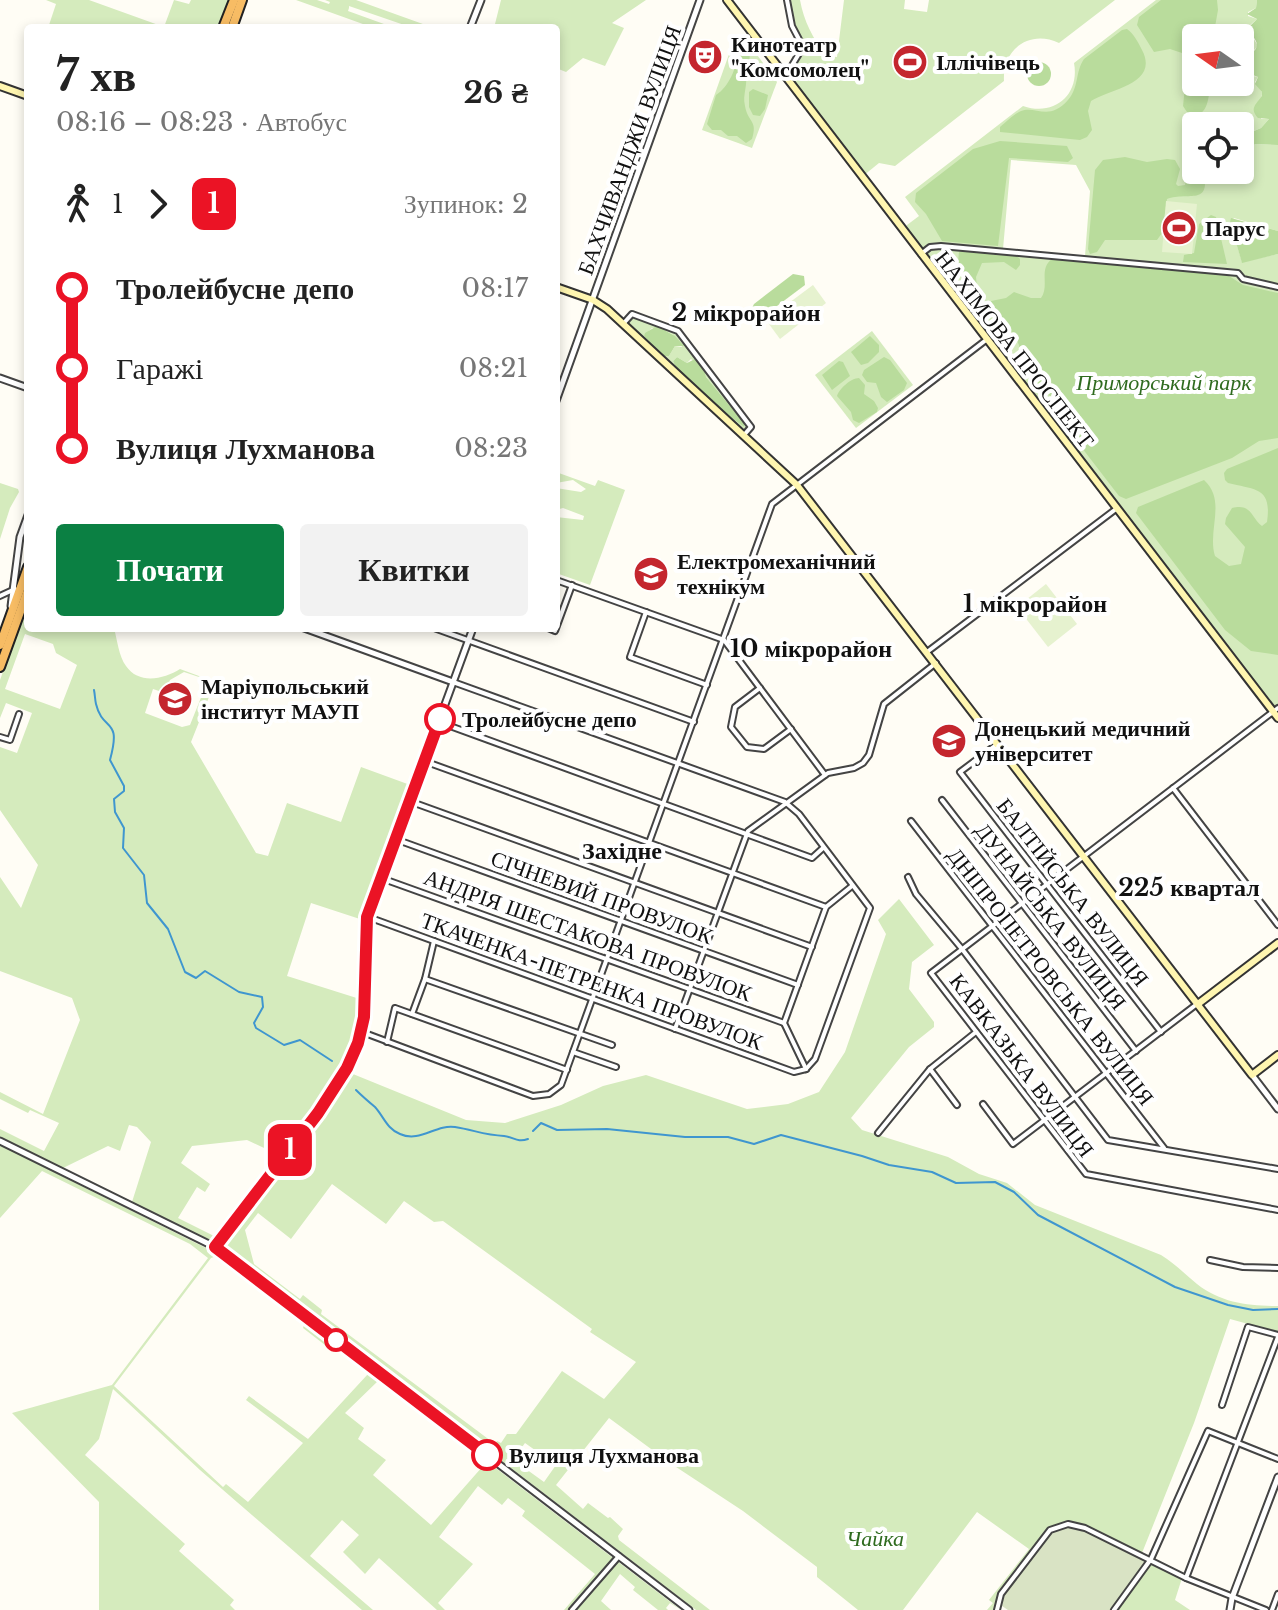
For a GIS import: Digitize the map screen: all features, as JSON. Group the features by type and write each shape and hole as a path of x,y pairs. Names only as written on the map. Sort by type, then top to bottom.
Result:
{"highway":[{"path":"225,24 234,0"},
{"path":"233,24 242,0"},
{"path":"0,645 21,589"},
{"path":"0,667 21,589"}],"main road":[{"name":"НАХІМОВА ПРОСПЕКТ","path":"726,1 1276,713"},
{"path":"0,86 24,95"},
{"path":"560,288 593,300 623,324 797,485 1252,1075 1278,1055"},
{"path":"1198,1004 1278,943"}],"street":[{"path":"472,24 481,0"},
{"path":"785,77 803,47 792,26 787,0"},
{"name":"БАХЧИВАНДЖИ ВУЛИЦЯ","path":"560,390 701,2"},
{"path":"920,254 930,247 941,246 1218,271 1238,273 1243,279 1278,287"},
{"path":"623,324 632,314 678,331 751,427 743,436"},
{"path":"362,1032 533,1096 555,1091 561,1085 772,504 986,340"},
{"path":"0,378 24,387"},
{"path":"927,652 1116,509"},
{"path":"0,596 21,589 20,537 24,526"},
{"path":"20,537 24,532"},
{"path":"560,581 724,640 825,775"},
{"path":"560,617 572,585"},
{"path":"646,612 630,657 707,685"},
{"path":"315,632 679,762 785,802 799,814 870,908 815,1059 806,1069 784,1023 826,907 852,886"},
{"path":"444,632 694,722"},
{"path":"215,1247 347,1068 362,1032 367,917 471,632"},
{"path":"675,1029 746,834 825,775 863,763 869,755 884,704 936,663"},
{"path":"760,688 735,707 731,727 747,747 764,749 791,729"},
{"path":"962,949 1276,713"},
{"path":"0,737 10,740 19,714"},
{"path":"439,722 812,858 823,848"},
{"name":"БАЛТІЙСЬКА ВУЛИЦЯ","path":"998,743 960,772 1161,1032"},
{"path":"424,761 826,907"},
{"path":"1173,788 1278,925"},
{"name":"ДУНАЙСЬКА ВУЛИЦЯ","path":"942,800 1136,1051"},
{"path":"409,801 812,947"},
{"name":"ДНІПРОПЕТРОВСЬКА ВУЛИЦЯ","path":"911,821 1166,1150"},
{"name":"СІЧНЕВИЙ ПРОВУЛОК","path":"395,839 798,985"},
{"path":"908,877 916,894 962,949 1108,1140 1278,1169"},
{"name":"АНДРІЯ ШЕСТАКОВА ПРОВУЛОК","path":"381,878 784,1023"},
{"name":"ТКАЧЕНКА-ПЕТРЕНКА ПРОВУЛОК","path":"367,917 794,1072 806,1069"},
{"path":"412,1014 434,941"},
{"name":"КАВКАЗЬКА ВУЛИЦЯ","path":"962,949 931,973 1086,1174 1278,1210"},
{"path":"425,979 612,1045"},
{"path":"983,1104 1013,1144 1198,1004"},
{"path":"387,1042 395,1008 567,1070"},
{"path":"878,1133 930,1069 976,1031"},
{"path":"573,1052 616,1067"},
{"path":"930,1069 957,1105"},
{"path":"1252,1075 1278,1109"},
{"path":"0,1141 215,1247 689,1610"},
{"path":"1210,1260 1278,1268"},
{"path":"1186,1578 1278,1336 1248,1327 1222,1405"},
{"path":"1114,1610 1151,1559 1208,1431 1278,1459"},
{"path":"1230,1610 1278,1477"},
{"path":"1000,1609 1001,1594 1042,1539 1056,1526 1068,1524 1080,1526 1232,1598 1269,1610 1278,1594"},
{"path":"572,1610 619,1556"}],"green space":[{"path":"46,0 89,0 156,24 49,24 56,4"},
{"path":"174,0 189,4 191,0 231,0 222,24 165,24"},
{"path":"296,0 317,0 329,4 325,0 356,0 423,24 401,24 349,6 348,11 384,24 363,24"},
{"path":"501,0 646,0 612,23 624,28 605,66 583,58 566,72 560,70 560,24 495,24"},
{"path":"787,0 800,0 817,43 826,56 837,57 844,0 905,0 904,9 927,12 929,0 1115,0 1059,43 1037,39 1020,45 1008,60 1004,81 895,166 879,163 863,176 786,75 803,47 792,26"},
{"name":"Приморський парк","path":"1156,0 1257,0 1256,8 1248,12 1248,16 1257,19 1251,24 1182,24 1182,96 1254,96 1254,76 1258,77 1255,82 1262,92 1261,119 1269,119 1254,131 1254,112 1182,112 1182,184 1254,184 1254,145 1278,145 1278,231 1234,218 1230,222 1242,262 1278,254 1278,718 921,252 943,248 1236,272 1235,269 1085,256 1090,191 1076,165 1011,160 1003,249 943,244 919,249 903,228 919,216 905,197 1023,106 1045,108 1062,101 1069,94 1075,74 1074,63"},
{"path":"1161,0 1217,0 1216,24 1182,24 1182,53 1170,49 1154,52 1137,25 1139,17"},
{"path":"1257,0 1278,0 1278,145 1254,145 1254,131 1269,119 1258,118 1254,112 1262,96 1255,84 1258,77 1254,75 1257,45 1252,24 1257,19 1247,14 1256,8"},
{"path":"1127,29 1142,50 1146,61 1144,71 1130,84 1091,101 1088,111 1092,130 1087,137 1080,140 1000,132 1000,127 1021,111 1048,112 1061,107 1074,90 1084,59"},
{"path":"733,43 749,44 777,82 752,148 702,130"},
{"path":"738,52 750,53 745,72 744,102 754,128 752,139 746,143 737,136 712,130 707,124 716,95 728,82"},
{"path":"1039,62 1047,66 1051,74 1047,82 1039,86 1031,82 1027,74 1031,66"},
{"path":"753,89 768,95 760,116 753,115 749,107 749,92"},
{"path":"1184,96 1208,96 1201,112 1187,112 1183,106"},
{"path":"1000,141 1067,146 1073,158 1068,162 1009,158 998,246 942,241 915,202 916,193 973,149"},
{"path":"1125,157 1147,162 1175,160 1180,169 1178,186 1205,184 1204,189 1197,195 1167,199 1162,233 1157,240 1105,240 1097,252 1090,254 1095,170 1103,160"},
{"name":"Парус","path":"1166,201 1197,204 1192,254 1162,252"},
{"path":"1211,215 1216,217 1227,264 1183,262 1184,255 1194,253 1199,224"},
{"path":"1231,218 1278,231 1278,254 1242,263"},
{"path":"959,252 1016,255 1020,265 1016,270 1004,262 982,263 974,289 958,262"},
{"path":"1052,259 1226,274 1243,285 1278,293 1278,438 1259,441 1232,458 1126,499 1119,496 1072,435 1069,407 1064,401 1048,395 1025,373 1019,361 1019,345 1014,334 990,308 991,301 1006,298 1014,292 1041,298 1046,268"},
{"path":"793,274 804,276 805,285 765,315 755,314 754,304"},
{"path":"813,285 826,303 780,339 766,320"},
{"path":"634,316 677,333 748,427 743,433 626,324","holes":["652,328 670,333 682,347 675,346 669,356 644,336","677,357 687,363 691,359 705,372 744,427 718,408 676,368 673,361"]},
{"path":"657,326 675,336 684,346 675,346 669,356 663,356 644,336"},
{"path":"872,331 913,385 856,428 815,375"},
{"path":"870,336 879,345 879,352 868,363 861,365 851,352"},
{"path":"677,357 687,363 695,359 744,427 718,408 676,368 673,361"},
{"path":"884,357 890,360 907,383 904,390 887,402 881,397 876,383 867,382 862,375 864,370"},
{"path":"839,361 843,362 850,376 832,390 822,375"},
{"path":"859,378 865,385 864,394 878,408 877,412 859,423 853,420 851,412 837,396 846,384"},
{"path":"1278,448 1278,655 1251,651 1225,630 1136,513 1138,507 1204,480 1214,497 1215,556 1229,566 1241,564 1245,547 1225,524 1226,518 1232,508 1244,508 1262,526 1267,522 1267,502 1254,489 1228,483 1224,473"},
{"path":"560,473 595,486 598,480 625,490 590,585 560,574 560,517 583,520 584,516 560,509 560,489 581,492 586,489 573,480 560,482"},
{"path":"0,483 19,492 0,539"},
{"path":"1046,584 1077,624 1048,647 1017,607"},
{"path":"24,614 24,632 115,632 124,662 138,676 159,677 180,669 215,682 191,742 256,853 268,856 287,803 341,822 361,767 413,786 366,921 311,903 287,976 363,1000 356,1043 332,1090 215,1243 132,1202 151,1142 137,1127 129,1125 120,1151 108,1146 63,1168 0,1137 0,1129 44,1151 59,1123 30,1110 28,1113 0,1099 0,1092 43,1114 80,1020 72,998 0,971 0,877 21,908 38,865 0,810 0,747 17,753 32,713 6,703 0,718 0,680","holes":["25,634 53,644 56,653 77,665 60,709 5,689","184,672 208,680 190,725 182,727 145,713 153,689 165,693 170,680","247,1140 279,1155 216,1237 178,1218 197,1187 205,1192 210,1184 181,1163 192,1146"]},
{"name":"Чайка","path":"899,899 934,945 912,962 909,989 934,1022 934,1027 909,1047 851,1118 862,1130 948,1157 979,1174 1007,1183 1035,1205 1161,1255 1216,1295 1246,1304 1278,1306 1278,1332 1230,1319 1194,1423 1142,1553 1085,1527 1063,1523 1053,1526 1041,1536 1007,1582 997,1608 999,1610 987,1610 993,1603 989,1600 1029,1549 977,1512 903,1610 858,1610 817,1577 817,1567 743,1511 609,1418 556,1485 583,1509 588,1503 610,1517 623,1529 619,1540 710,1610 696,1610 219,1244 319,1115 348,1072 466,1120 505,1123 561,1105 603,1086 646,1075 747,1109 788,1104 819,1092 845,1052 886,934 878,920","holes":["332,1184 386,1224 404,1201 434,1222 443,1221 592,1329 590,1332 636,1362 604,1399 562,1371 516,1434 507,1434 501,1443 497,1441 495,1444 321,1314 322,1310 303,1295 300,1299 254,1264 245,1230 258,1213 291,1239","525,1443 556,1465 544,1482 526,1469 517,1454"]},
{"path":"0,1145 212,1251 681,1610 670,1603 666,1608 668,1610 658,1610 633,1590 635,1587 620,1574 601,1601 611,1610 564,1610 595,1574 522,1516 525,1511 508,1498 502,1505 478,1486 439,1537 473,1564 438,1603 445,1610 437,1610 379,1558 365,1574 343,1552 359,1535 342,1520 310,1556 373,1610 362,1610 200,1470 113,1389 99,1439 85,1455 185,1544 179,1551 234,1600 230,1605 235,1610 99,1610 99,1502 12,1413 112,1385 208,1258 190,1244 42,1171 0,1218","holes":["214,1257 304,1325 303,1328 334,1352 336,1350 368,1374 308,1439 249,1396 246,1400 303,1443 248,1502 226,1484 223,1487 114,1386","379,1380 468,1448 483,1466 431,1525 373,1475 386,1460 358,1439 364,1428 345,1413"]},
{"path":"1068,1525 1148,1560 1112,1610 1008,1610 1002,1606 1004,1593 1051,1531"},
{"path":"1151,1561 1182,1578 1175,1600 1190,1610 1116,1610"}],"waterway":[{"path":"94,690 99,713 113,731 110,760 124,786 124,791 114,799 115,812 124,828 123,848 144,875 147,903 168,929 185,972 196,978 205,971 239,992 262,997 263,1007 254,1023 256,1028 284,1045 300,1040 332,1061"},
{"path":"356,1090 375,1107 392,1129 407,1136 455,1127 518,1140 528,1139"},
{"path":"533,1131 541,1123 557,1130 607,1129 685,1137 728,1137 754,1144 781,1135 889,1165 932,1172 956,1183 995,1182 1014,1192 1038,1215 1175,1287 1228,1305 1253,1310 1278,1309"}],"bus line":[{"name":"1","path":"440,719 367,917 364,1017 358,1043 347,1068 318,1113 215,1247 487,1455"}],"place":[{"name":"Кинотеатр \"Комсомолец\"","path":"705,57"},
{"name":"Іллічівець","path":"910,62"},
{"name":"Парус","path":"1179,228"},
{"name":"Електромеханічний технікум","path":"651,574"},
{"name":"Маріупольський інститут МАУП","path":"175,699"},
{"name":"Тролейбусне депо","path":"440,719"},
{"name":"Донецький медичний університет","path":"949,741"},
{"name":"Вулиця Лухманова","path":"487,1455"}],"district":[{"name":"2 мікрорайон","path":"746,313"},
{"name":"1 мікрорайон","path":"1035,604"},
{"name":"10 мікрорайон","path":"811,649"},
{"name":"Західне","path":"622,851"},
{"name":"225 квартал","path":"1189,888"}]}
